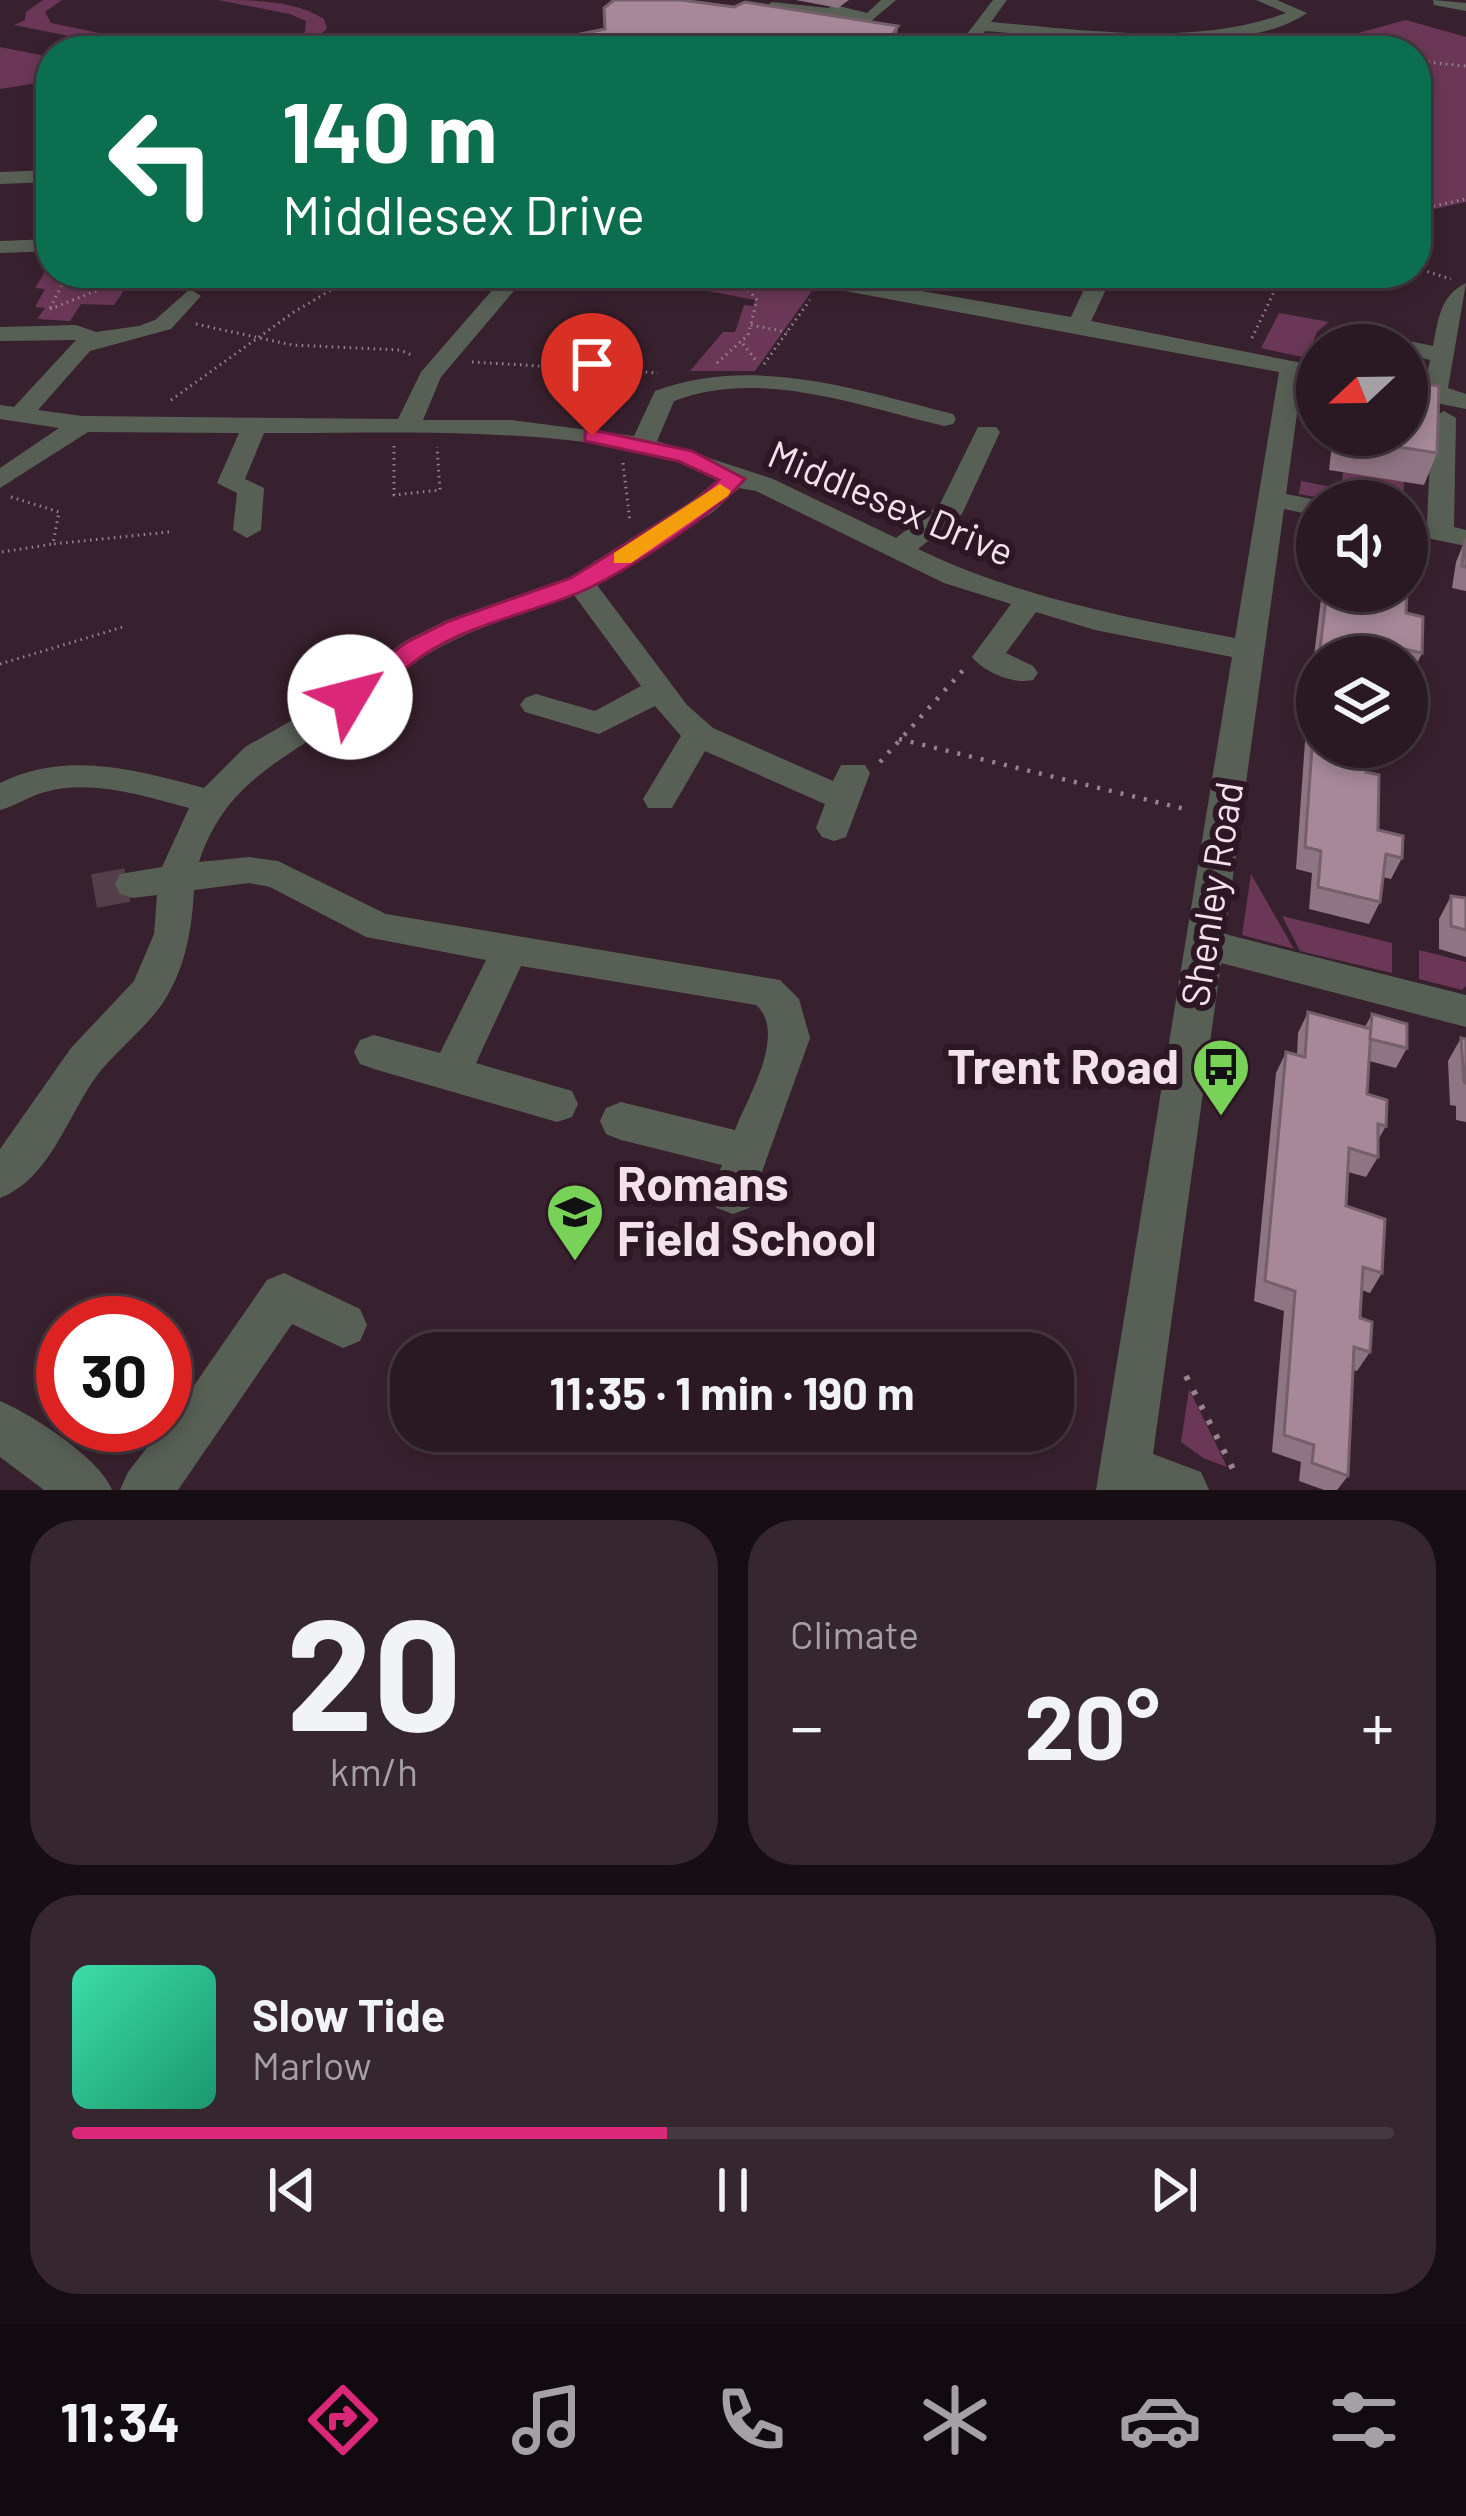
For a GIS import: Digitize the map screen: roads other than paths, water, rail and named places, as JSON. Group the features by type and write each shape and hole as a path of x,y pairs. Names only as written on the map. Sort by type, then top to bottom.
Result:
{"street":[{"path":"831,13 845,0"},
{"path":"852,34 890,0"},
{"path":"973,36 1000,0"},
{"path":"1263,0 1300,13 1322,14"},
{"path":"1439,2 1466,7"},
{"path":"864,36 751,21 772,6 869,18"},
{"path":"980,26 1098,35 1187,34 1256,25 1300,13"},
{"path":"0,178 36,177"},
{"path":"0,247 36,246"},
{"path":"1453,535 1448,404 1441,355 1456,332 1452,307 1463,286"},
{"path":"401,429 430,371 509,288"},
{"path":"868,288 1296,370"},
{"path":"1078,325 1096,288"},
{"path":"0,334 85,336 158,329 172,322 190,296"},
{"path":"10,413 82,346 85,336"},
{"path":"1428,352 1441,355"},
{"path":"635,443 664,396 710,381 771,382 919,407 944,418"},
{"name":"Shenley Road","path":"1123,1480 1272,499 1296,404"},
{"name":"Middlesex Drive","path":"10,413 82,424 512,428 635,443 764,485 954,578 1095,621 1250,651"},
{"path":"0,480 82,424"},
{"path":"247,530 251,488 230,483 255,426"},
{"path":"897,550 952,508 987,432"},
{"path":"0,1178 26,1152 85,1060 150,989 173,934 178,876 191,834 212,802 257,755 320,718 416,648 458,627 580,583 703,506 734,479"},
{"path":"1272,499 1296,504"},
{"path":"580,583 621,632 658,690 701,736 844,800"},
{"path":"1022,673 987,657 1028,602"},
{"path":"536,705 599,723 658,690"},
{"path":"659,799 687,749 701,736"},
{"path":"0,798 29,781 65,773 103,775 212,802"},
{"path":"133,884 249,870 278,874 380,927 766,992 782,1001 789,1015 790,1038 734,1194"},
{"path":"1204,944 1466,1011"},
{"path":"451,1072 511,947"},
{"path":"374,1052 557,1104"},
{"path":"621,1121 746,1152"},
{"path":"156,1478 284,1296 343,1325"},
{"path":"0,1426 86,1490"},
{"path":"1123,1480 1183,1490"}],"tunnel":[{"path":"94,891 133,884"}],"place":[{"name":"Trent Road","path":"1221,1118"},
{"name":"Romans Field School","path":"575,1263"}]}
